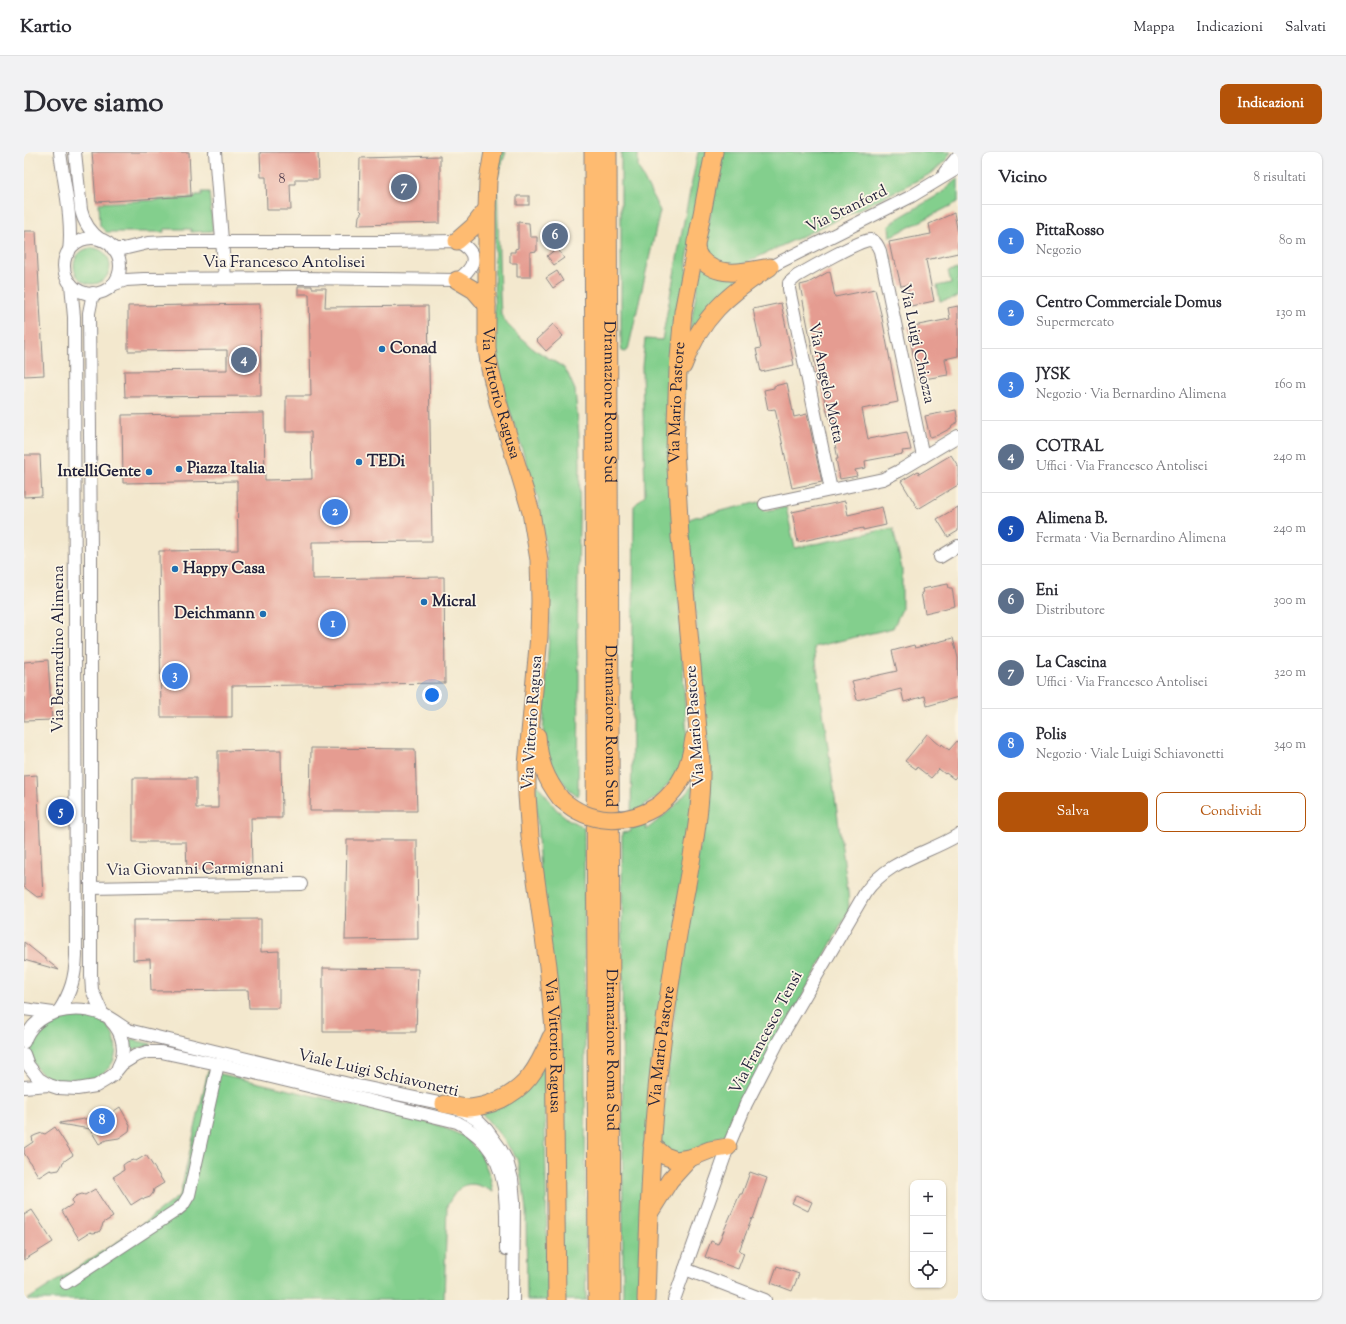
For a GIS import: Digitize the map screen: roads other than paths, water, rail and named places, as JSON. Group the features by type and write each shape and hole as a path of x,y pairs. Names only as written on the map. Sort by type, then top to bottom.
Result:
{"highway":[{"name":"Via Vittorio Ragusa","path":"493,152 488,181 487,209 487,349 498,402 529,504 538,548 540,578 540,618 527,765 527,808 548,966 554,1029 557,1300"},
{"name":"Diramazione Roma Sud","path":"593,152 597,1300"},
{"name":"Diramazione Roma Sud","path":"608,152 612,1300"},
{"name":"Via Mario Pastore","path":"646,1300 652,1145 655,1108 672,967 701,800 702,762 680,537 675,449 679,353 683,312 714,152"},
{"path":"457,241 474,227 487,209"},
{"path":"698,230 696,246 697,252 701,259 711,267 722,271 732,272 750,271 770,267"},
{"path":"677,396 684,365 695,338 704,323 731,294 749,280 770,267"},
{"path":"457,280 474,290 487,305"},
{"path":"534,694 538,748 541,764 548,780 561,799 569,806 584,814 614,820 636,816 646,812 659,805 675,790 689,763 694,740 696,701"},
{"path":"444,1104 472,1107 493,1102 513,1093 528,1080 538,1066 554,1029"},
{"path":"652,1145 672,1160 682,1160 714,1149 728,1147"},
{"path":"649,1215 670,1180 690,1158"}],"street":[{"path":"60,152 70,238 64,265 66,274 71,284 82,292 93,294 106,290 112,285 118,275 120,267 119,259 113,249 90,231 83,218 75,152"},
{"path":"215,152 225,278"},
{"name":"Via Stanford","path":"937,180 958,156"},
{"name":"Via Stanford","path":"770,267 910,197 958,168"},
{"path":"68,252 74,245 82,240 92,238 101,240"},
{"name":"Via Luigi Chiozza","path":"789,283 797,276 863,242 872,240 878,246 922,457"},
{"path":"457,241 471,251 473,260 470,269 457,280"},
{"name":"Via Francesco Antolisei","path":"113,249 123,249 148,243 161,242 457,241"},
{"name":"Via Francesco Antolisei","path":"112,285 120,281 130,279 300,278 457,280"},
{"name":"Via Angelo Motta","path":"789,283 831,490"},
{"name":"Via Bernardino Alimena","path":"56,1012 67,999 74,981 76,956 74,307 71,284"},
{"name":"Via Bernardino Alimena","path":"93,294 89,313 91,983 94,995 106,1017"},
{"path":"766,504 883,479 958,436"},
{"path":"940,556 958,546"},
{"name":"Via Francesco Tensi","path":"674,1300 728,1147 755,1085 778,1042 869,888 881,874 897,864 958,835"},
{"name":"Via Giovanni Carmignani","path":"91,888 301,884"},
{"name":"Viale Luigi Schiavonetti","path":"24,1009 56,1012 77,1010 106,1017 128,1030 147,1035 348,1084 444,1104 465,1112 482,1124 496,1141 504,1154 509,1167 513,1183 514,1201 513,1300"},
{"name":"Viale Luigi Schiavonetti","path":"24,1042 28,1032 35,1024 42,1018 56,1012"},
{"path":"106,1017 117,1028 122,1043 123,1055 118,1068"},
{"name":"Viale Luigi Schiavonetti","path":"24,1054 32,1072 39,1079 58,1088 77,1089 92,1087 113,1075 118,1068 135,1056 151,1052 161,1052 218,1064 453,1120 462,1124 472,1131 492,1153 498,1165 504,1184 506,1201 506,1300"},
{"path":"66,1283 177,1210 185,1202 189,1195 218,1064"},
{"path":"24,1087 49,1085"},
{"path":"685,1269 765,1300"}],"place":[{"name":"La Cascina","path":"404,187"},
{"name":"Eni","path":"555,236"},
{"name":"Conad","path":"382,349"},
{"name":"COTRAL","path":"244,360"},
{"name":"TEDi","path":"359,462"},
{"name":"Piazza Italia","path":"179,469"},
{"name":"IntelliGente","path":"149,472"},
{"name":"Centro Commerciale Domus","path":"335,512"},
{"name":"Happy Casa","path":"175,569"},
{"name":"Micral","path":"424,602"},
{"name":"Deichmann","path":"263,614"},
{"name":"PittaRosso","path":"333,624"},
{"name":"JYSK","path":"175,676"},
{"name":"Alimena B.","path":"61,812"},
{"name":"Polis","path":"102,1121"}]}
